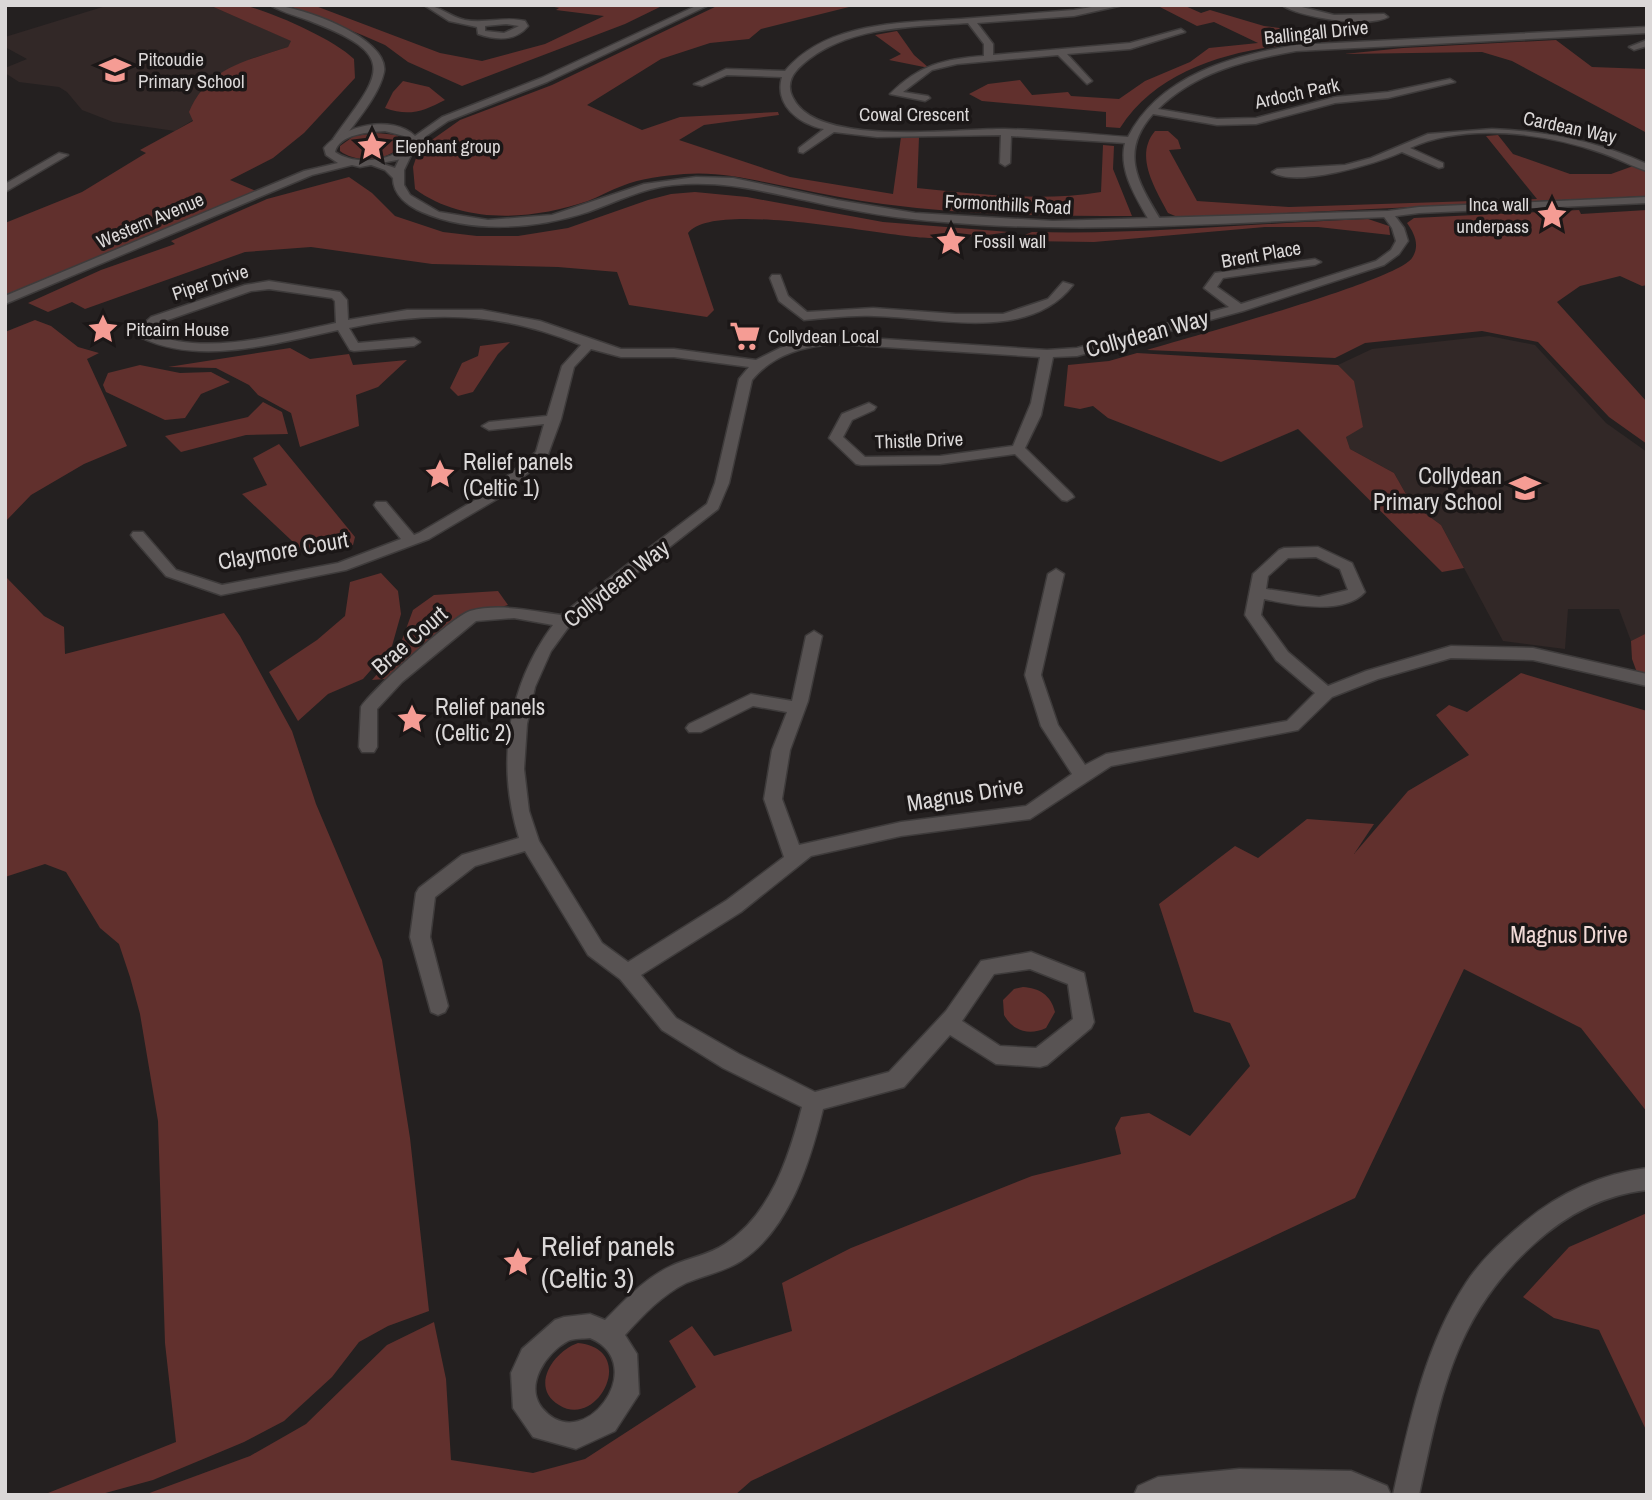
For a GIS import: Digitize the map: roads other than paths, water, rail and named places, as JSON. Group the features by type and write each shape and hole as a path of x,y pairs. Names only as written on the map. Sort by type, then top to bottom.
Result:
{"street":[{"name":"Western Avenue","path":"274,5 358,38 373,48 380,66 375,81 356,113 338,139 332,143 330,153 308,173"},
{"path":"428,5 443,17 481,24"},
{"path":"392,129 445,119 555,75 705,5"},
{"path":"699,84 726,72 787,74 806,55 856,33 886,27 1074,13 1119,5"},
{"path":"1286,5 1308,15 1331,18 1384,17"},
{"path":"971,21 989,44 988,57"},
{"name":"Ballingall Drive","path":"1132,140 1136,127 1161,99 1180,85 1207,71 1280,51 1344,45 1647,30"},
{"path":"1626,31 1641,44"},
{"path":"925,98 895,94 929,68 957,61 1130,46 1181,32"},
{"path":"1060,52 1087,81"},
{"name":"Cowal Crescent","path":"787,74 787,102 796,114 831,130 891,136 965,131 1132,140"},
{"name":"Ardoch Park","path":"1150,111 1217,122 1256,121 1335,100 1388,95 1450,82"},
{"path":"356,113 361,120 379,128"},
{"path":"330,153 349,163 371,163 398,157 445,119"},
{"path":"338,139 356,131 392,129 407,134 411,146"},
{"path":"803,150 831,130"},
{"name":"Cardean Way","path":"1277,172 1325,172 1364,164 1428,137 1495,131 1538,134 1618,153 1647,168"},
{"path":"1004,163 1006,132"},
{"path":"1132,140 1128,156 1133,178 1156,222"},
{"path":"397,176 399,164 411,146"},
{"path":"1403,149 1439,165"},
{"path":"5,189 63,155"},
{"name":"Western Avenue","path":"5,300 308,173 349,163"},
{"name":"Formonthills Road","path":"371,163 389,168 397,176 403,195 422,208 451,218 488,223 551,218 591,208 648,186 714,180 733,181 849,207 943,219 1079,225 1388,214 1419,210 1647,200"},
{"name":"Collydean Way","path":"814,1102 731,1061 669,1024 627,974 595,949 530,842 520,811 515,769 518,724 532,675 543,650 564,621 713,506 722,483 746,379 758,364 784,351 815,341 906,343 1047,354 1102,347 1380,263 1395,252 1402,242 1398,228 1388,214"},
{"name":"Brent Place","path":"1240,307 1210,288 1219,275 1315,262"},
{"path":"776,278 783,298 804,316 873,312 956,318 1004,318 1052,302 1067,285"},
{"name":"Piper Drive","path":"342,327 341,300 336,295 269,285 249,288 155,320 146,328 146,335 153,341 183,347 299,336 342,327 388,316 435,311 490,315 538,324 587,345 621,353 674,353 758,364"},
{"path":"906,343 910,314"},
{"path":"342,327 354,347 414,342"},
{"name":"Claymore Court","path":"138,535 171,573 221,590 341,567 411,541 492,496 542,454 568,366 587,345"},
{"path":"1047,354 1040,399 1030,431 1018,449 1066,497"},
{"name":"Thistle Drive","path":"869,407 846,417 836,438 861,461 921,463 1018,449"},
{"path":"489,426 554,419"},
{"path":"381,505 411,541"},
{"path":"1257,592 1306,604 1338,601 1357,592 1347,566 1318,552 1284,553 1261,574 1257,592 1253,615 1282,656 1326,693"},
{"path":"1056,574 1033,675 1050,726 1083,776"},
{"name":"Brae Court","path":"368,747 369,707 396,678 472,616 514,613 564,621"},
{"path":"794,859 773,799 781,750 797,708 814,636"},
{"name":"Magnus Drive","path":"627,974 734,906 806,850 901,829 1030,812 1106,760 1292,726 1326,693 1372,675 1451,652 1533,654 1647,680"},
{"path":"695,728 751,700 797,708"},
{"path":"438,1006 420,937 426,893 469,860 530,842"},
{"path":"609,1334 639,1301 674,1277 737,1250 775,1207 802,1153 814,1102 896,1080 948,1023 988,967 1031,960 1077,979 1084,1022 1040,1058 996,1055 948,1023"},
{"path":"1406,1495 1427,1406 1442,1360 1475,1290 1526,1235 1550,1215 1579,1198 1603,1189 1647,1179"},
{"path":"590,1326 609,1334 625,1354 625,1394 606,1422 576,1436 542,1428 526,1408 524,1373 531,1358 564,1329 590,1326"},
{"path":"1147,1495 1158,1490 1239,1482 1351,1484 1378,1495"}],"place":[{"name":"Pitcoudie Primary School","path":"115,70"},
{"name":"Elephant group","path":"372,146"},
{"name":"Inca wall underpass","path":"1552,215"},
{"name":"Fossil wall","path":"951,241"},
{"name":"Pitcairn House","path":"103,329"},
{"name":"Collydean Local","path":"745,336"},
{"name":"Relief panels (Celtic 1)","path":"440,474"},
{"name":"Collydean Primary School","path":"1525,488"},
{"name":"Relief panels (Celtic 2)","path":"412,719"},
{"name":"Relief panels (Celtic 3)","path":"518,1262"}]}
